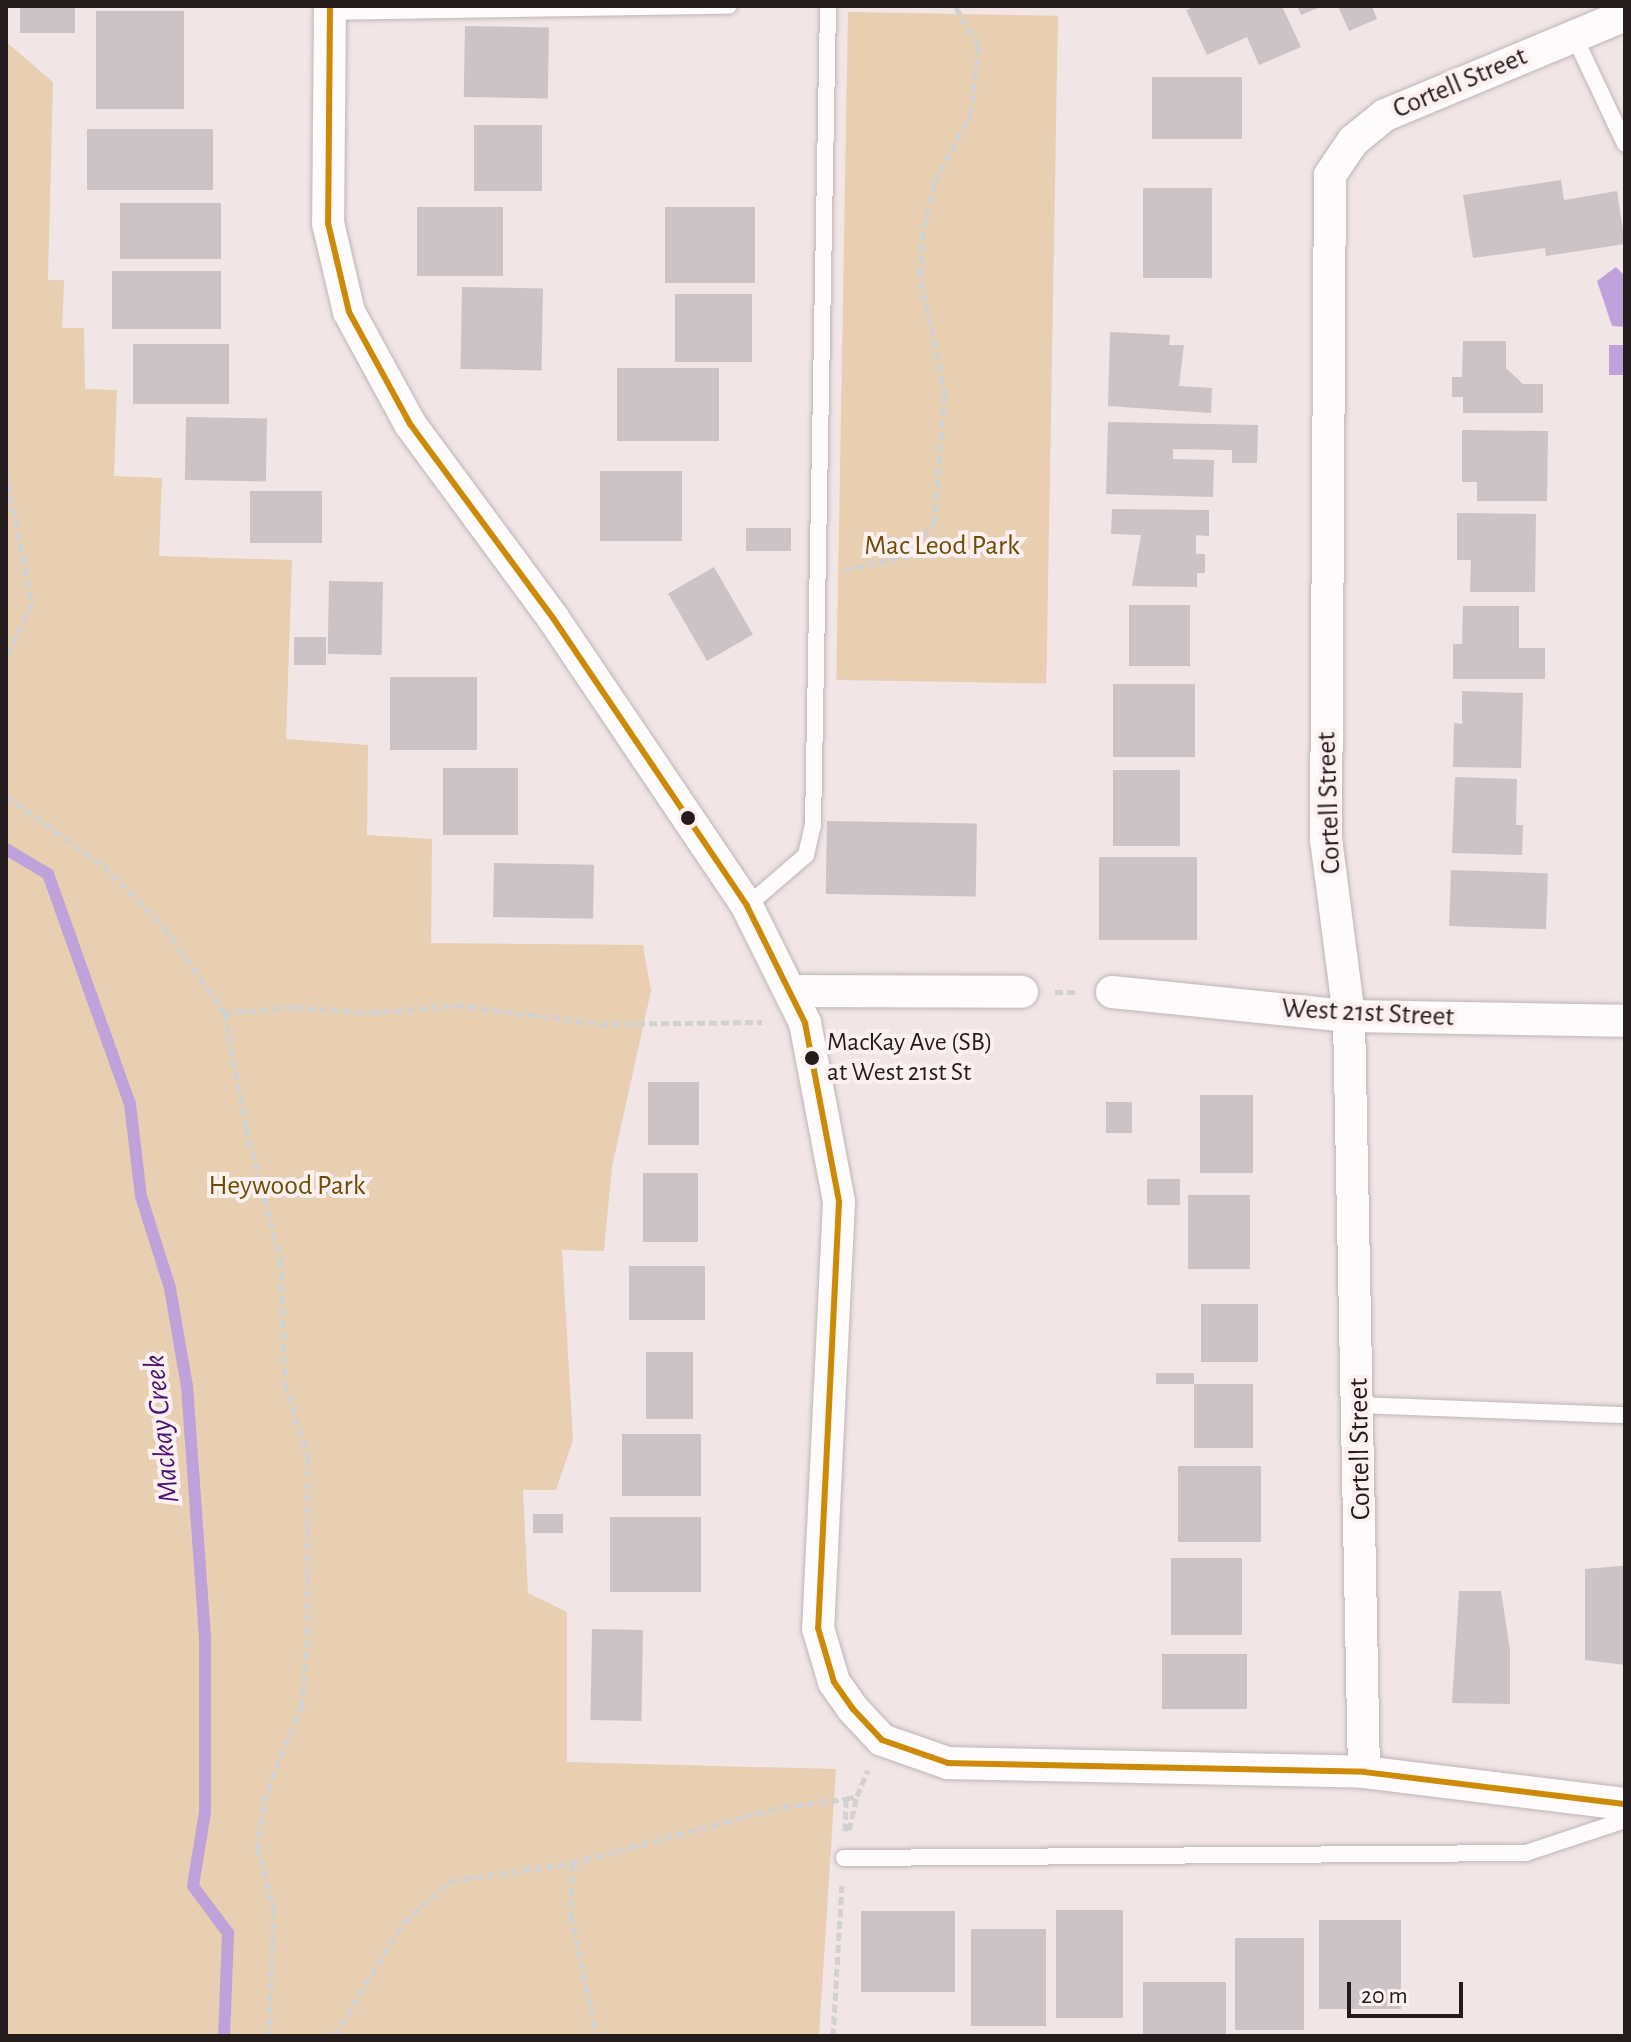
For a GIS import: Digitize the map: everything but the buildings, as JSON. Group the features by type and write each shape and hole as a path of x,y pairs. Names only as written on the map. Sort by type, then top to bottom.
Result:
{"street":[{"path":"330,9 328,223 349,312 410,424 553,618 747,906 792,991 821,1090 839,1202 818,1628 834,1682 853,1709 882,1740 948,1763 1364,1772 1625,1804"},
{"name":"Cortell Street","path":"1364,1772 1360,1405 1349,1016 1326,840 1330,175 1353,141 1385,115 1625,15"},
{"path":"792,991 1022,992"},
{"name":"West 21st Street","path":"1112,992 1349,1016 1625,1021"}],"lane":[{"path":"330,9 729,6"},
{"path":"747,906 806,855 813,825 828,6"},
{"path":"1574,36 1625,144"},
{"path":"1360,1405 1625,1415"},
{"path":"844,1858 1526,1853 1625,1820"}],"path":[{"path":"817,574 909,556 934,523 945,395 920,275 924,226 935,182 971,114 979,45 955,6"},
{"path":"6,473 32,604 6,658"},
{"path":"6,796 103,865 165,928 225,1013 246,1128 281,1260 285,1383 308,1457 302,1705 266,1794 258,1847 274,1910 269,2036"},
{"path":"1022,992 1112,992"},
{"path":"225,1013 295,1007 371,1013 457,1005 601,1024 762,1022"},
{"path":"833,2036 844,1858 857,1796 882,1740"},
{"path":"334,2036 404,1922 451,1881 572,1863 783,1807 857,1796"},
{"path":"572,1863 571,1915 597,2036"}],"green space":[{"name":"Mac Leod Park","path":"848,12 1058,16 1046,684 836,680"},
{"name":"Heywood Park","path":"6,42 53,82 48,280 64,280 62,328 84,328 85,389 117,390 114,476 162,478 159,556 292,560 286,739 368,745 367,835 432,839 431,943 643,945 651,991 612,1167 604,1251 562,1250 573,1440 556,1490 523,1490 528,1593 567,1612 567,1762 836,1769 819,2036 6,2036"}],"shaded area":[{"path":"1616,267 1625,276 1625,327 1612,326 1597,281"},
{"path":"1609,345 1625,345 1625,375 1609,375"}],"waterway":[{"name":"Mackay Creek","path":"6,849 48,874 130,1104 141,1196 170,1288 187,1386 205,1639 205,1812 193,1886 228,1933 224,2036"}],"transit line":[{"path":"330,6 328,223 349,312 410,424 553,618 747,906 805,1023 839,1202 818,1628 834,1682 853,1709 882,1740 948,1763 1364,1772 1625,1804"}],"place":[{"name":"MacKay Ave (SB) at West 21st St","path":"812,1058"}]}
